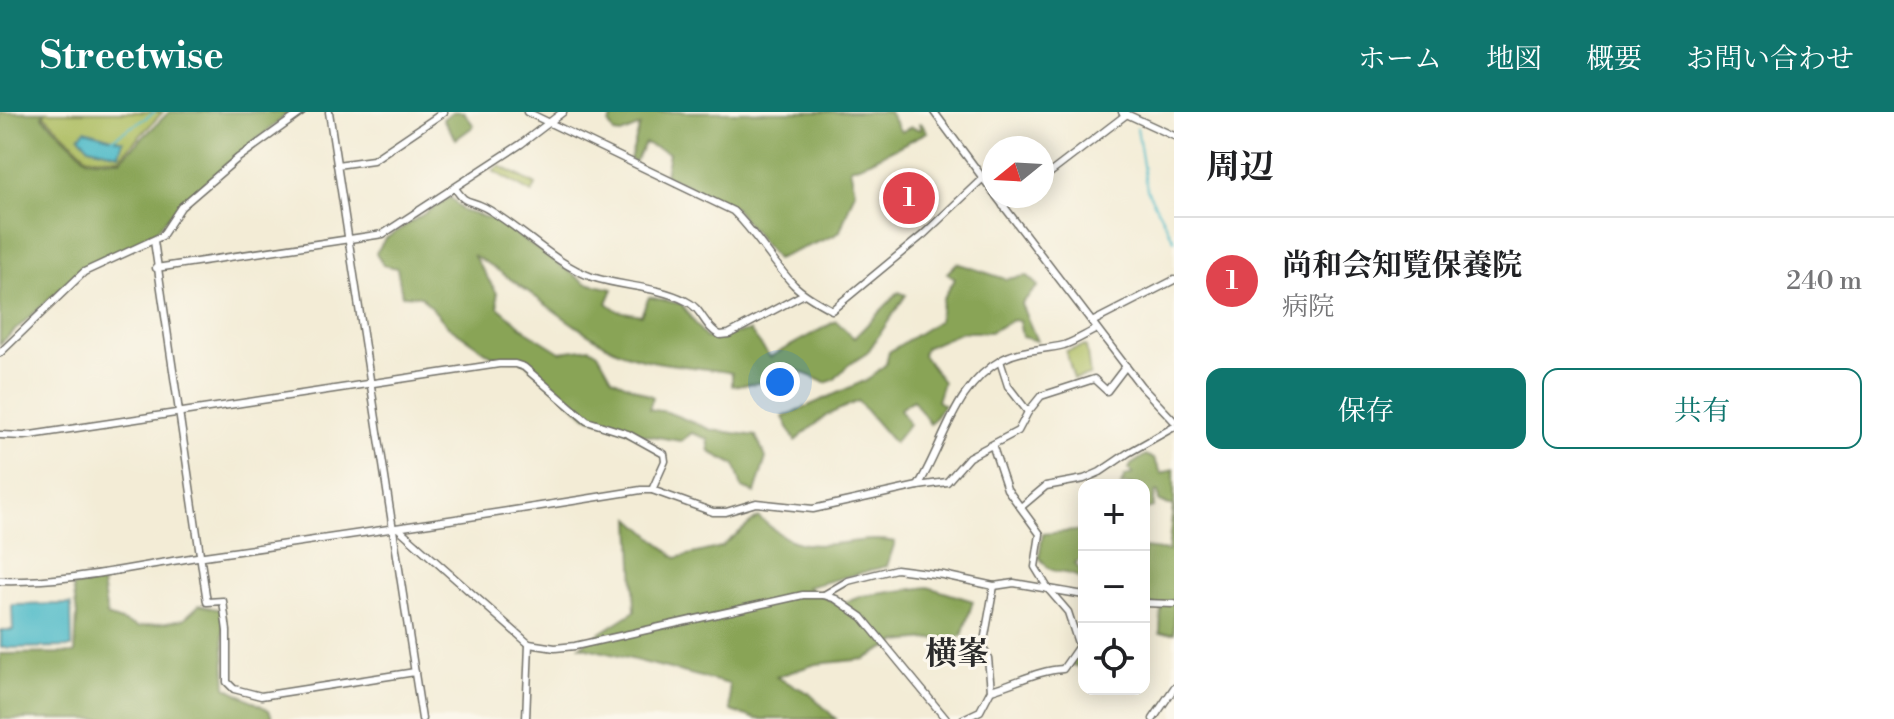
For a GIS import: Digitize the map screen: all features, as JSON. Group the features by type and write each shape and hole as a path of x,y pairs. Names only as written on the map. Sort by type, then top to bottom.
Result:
{"street":[{"path":"0,353 84,272 162,236 181,207 246,152 302,112"},
{"path":"329,112 370,383 396,530 422,719"},
{"path":"337,165 373,160 444,112"},
{"path":"527,112 733,211 748,225 793,284 832,310 924,234 982,179"},
{"path":"156,268 383,234 563,112"},
{"path":"934,112 982,177"},
{"path":"1054,169 1124,113 1174,136"},
{"path":"455,188 464,201 485,207 541,247 590,276 647,287 690,302 705,324 720,335 729,334 804,294"},
{"path":"1005,208 1126,366 1174,421"},
{"path":"154,241 207,602 223,601 227,631 227,682 234,689 261,696 415,672"},
{"path":"1092,322 1174,280"},
{"path":"918,486 930,467 946,424 958,404 975,383 1000,361 1028,350 1063,345 1097,329"},
{"path":"1000,361 1008,386 1028,412"},
{"path":"0,435 24,436 515,364 524,367 587,421 628,434 664,454 665,461 652,490"},
{"path":"0,581 41,581 652,490 713,512 726,512 756,503 813,509 947,482 969,457 993,447 1018,431 1041,396 1094,379 1107,391 1126,366"},
{"path":"1021,507 1046,486 1084,479 1100,472 1174,427"},
{"path":"991,690 1024,681 1044,670 1063,669 1079,646 1068,612 1035,567 1040,534 1007,489 993,447"},
{"path":"396,530 529,644 555,648 786,597 824,595 847,604 862,617 946,719"},
{"path":"824,595 848,581 896,569 994,586 1014,583 1078,594"},
{"path":"963,719 980,711 991,690 988,658 983,647 994,586"},
{"path":"1150,603 1174,604"},
{"path":"526,719 529,644"},
{"path":"1153,719 1171,698 1174,688"}],"green space":[{"path":"0,112 46,112 42,116 87,159 120,160 169,112 290,112 180,204 151,236 79,272 0,344"},
{"path":"41,112 163,112 119,158 87,157"},
{"path":"452,112 464,112 474,126 456,139 443,119"},
{"path":"615,112 889,112 901,132 911,127 921,130 921,123 927,132 850,168 855,191 840,231 776,259 734,207 665,175 669,153 645,143 635,162 630,159 640,126 621,134 614,133 609,124"},
{"path":"500,166 536,185 532,193 493,171"},
{"path":"450,197 463,211 495,220 586,283 613,289 607,303 618,311 641,315 649,297 681,304 706,338 750,331 770,357 836,321 854,338 899,292 906,295 867,353 847,366 834,380 825,383 789,366 776,381 732,386 732,373 655,362 612,348 473,255 497,293 498,307 528,332 560,352 590,348 598,353 612,378 653,397 649,409 667,412 712,430 756,436 766,458 755,493 742,488 735,465 710,452 708,439 692,433 681,441 639,434 586,416 522,359 492,356 448,326 421,296 402,295 397,268 383,265 376,253 385,239"},
{"path":"957,263 1005,279 1027,276 1038,286 1021,304 1037,341 1022,337 1019,321 1013,320 990,332 961,332 925,348 923,355 943,382 937,401 944,405 930,424 913,400 900,409 909,424 894,443 858,401 827,415 795,441 783,417 869,379 886,364 889,352 938,321 943,299 955,279 947,273"},
{"path":"1086,346 1090,375 1074,379 1066,351"},
{"path":"1146,455 1154,459 1162,474 1174,469 1174,633 1160,633 1161,609 1150,604 1150,549 1168,551 1173,506 1159,502 1158,492 1150,508 1150,479 1124,479 1133,474 1129,469"},
{"path":"758,517 784,537 800,543 895,542 887,566 807,587 839,605 862,596 928,587 973,601 962,636 897,642 865,659 816,664 776,677 809,693 836,719 757,719 731,711 729,684 580,646 635,611 631,518 676,558 721,547"},
{"path":"1078,531 1078,561 1075,563 1078,577 1048,568 1039,557 1043,534"},
{"path":"102,583 107,616 138,627 184,619 199,605 222,610 226,687 269,710 273,719 0,719 0,654 75,653 77,614 73,586"},
{"path":"1078,648 1078,667 1071,664"}],"water":[{"path":"85,130 123,141 119,154 89,147 79,136"},
{"path":"71,604 72,647 1,648 1,630 13,630 12,605"}],"waterway":[{"path":"112,139 155,112"},
{"path":"1137,128 1147,190 1174,240"}],"place":[{"name":"尚和会知覧保養院","path":"909,198"}],"district":[{"name":"横峯","path":"957,653"}]}
